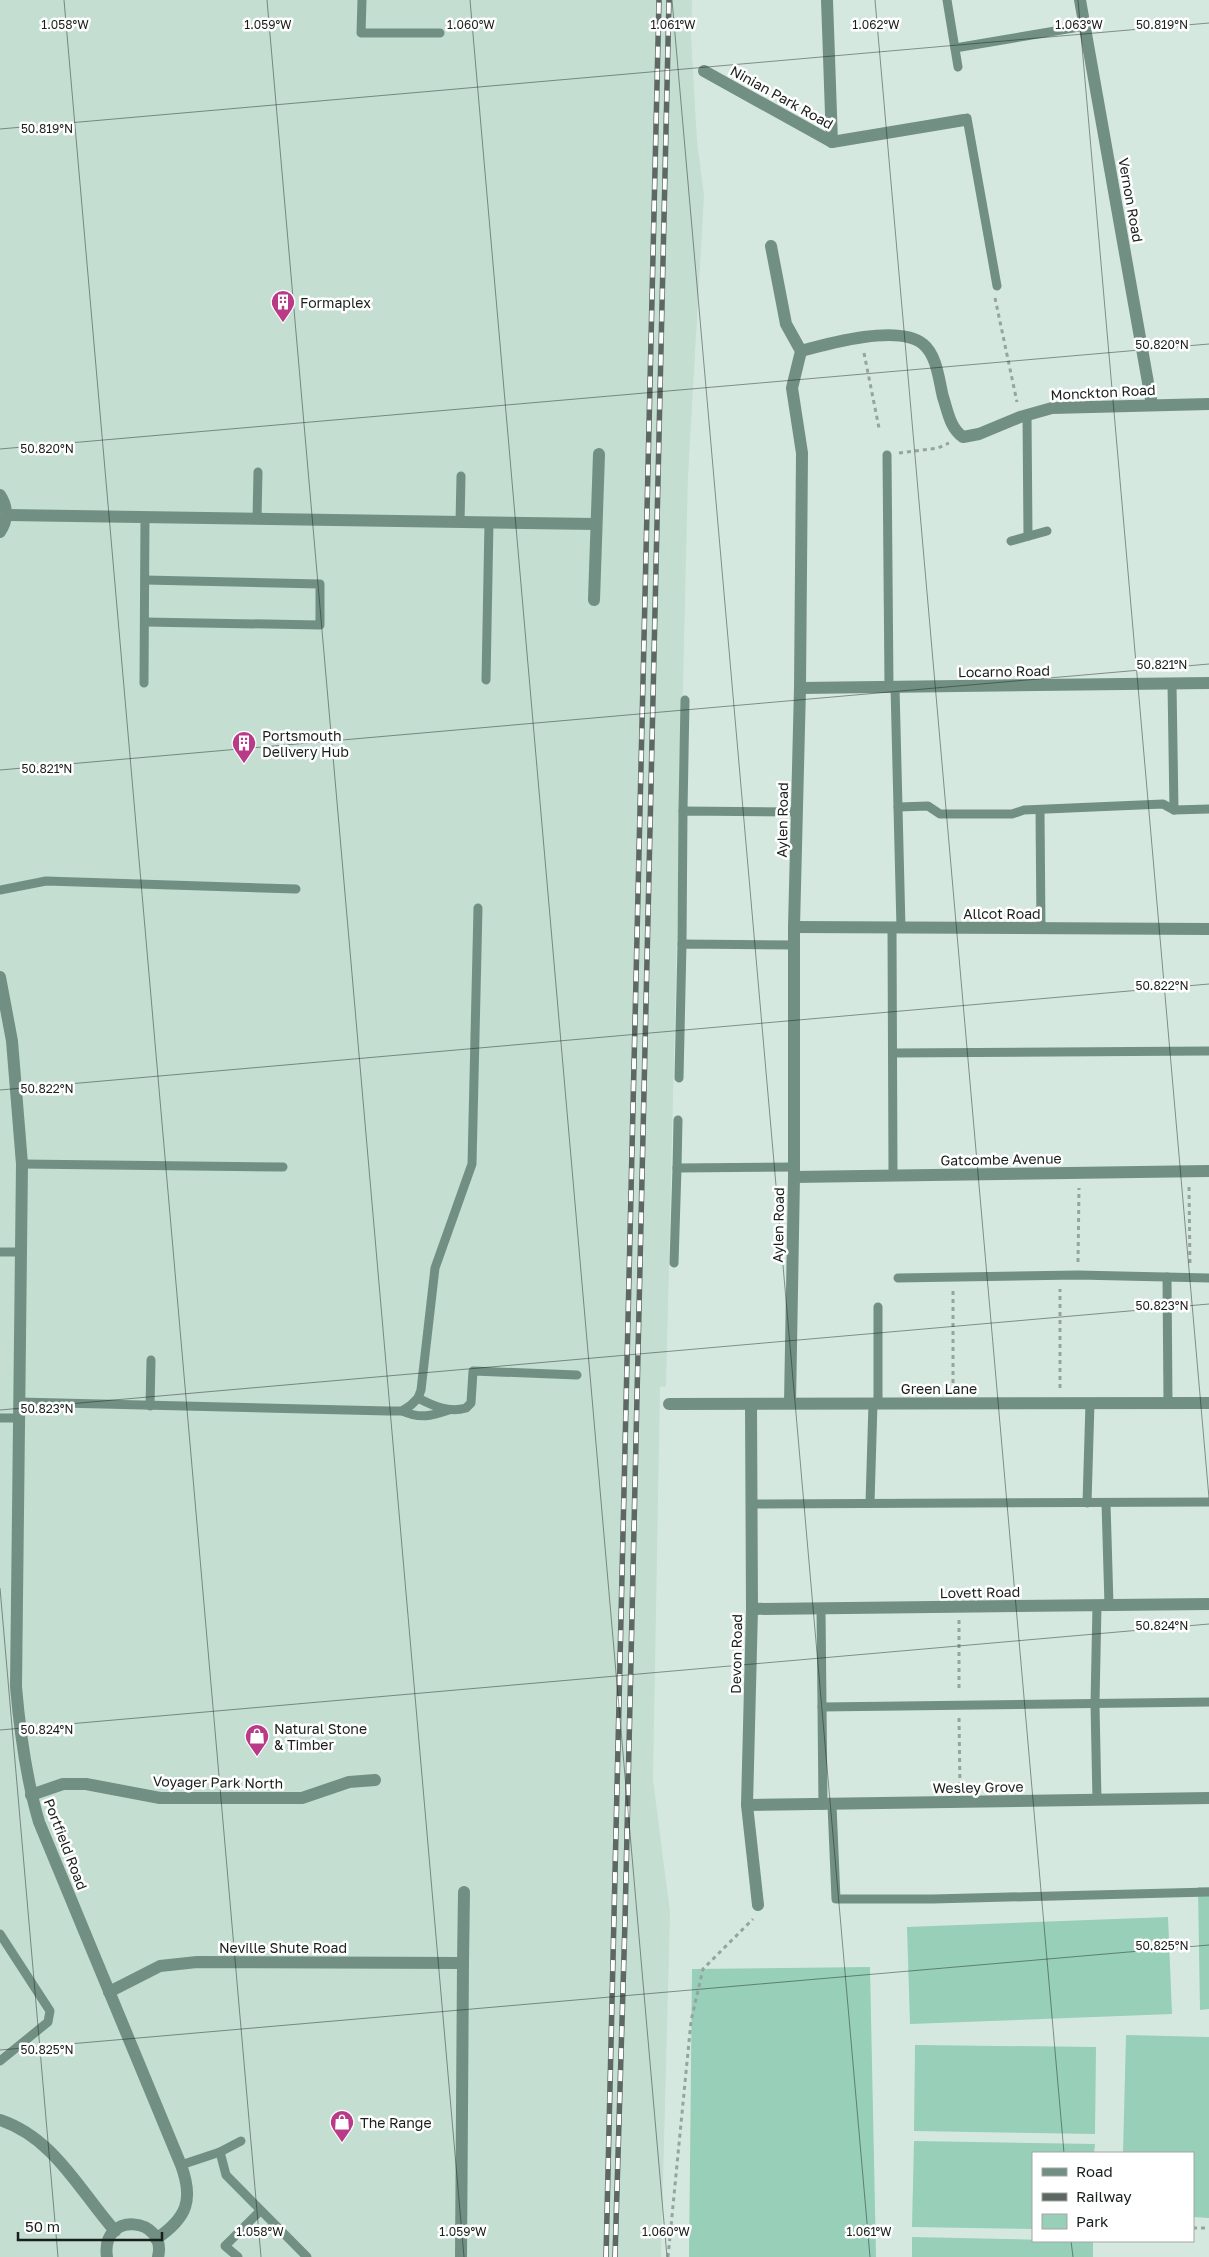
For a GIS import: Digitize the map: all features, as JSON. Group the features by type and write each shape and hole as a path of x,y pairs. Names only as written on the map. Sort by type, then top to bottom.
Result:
{"street":[{"path":"827,0 832,142"},
{"name":"Vernon Road","path":"1080,0 1152,405"},
{"name":"Ninian Park Road","path":"704,70 832,142 964,120"},
{"path":"772,246 786,324 801,351 892,333 910,336 924,344 932,356 950,419 956,432 963,437"},
{"name":"Aylen Road","path":"790,1403 794,1172 794,928 800,688 802,453 792,388 801,351"},
{"name":"Monckton Road","path":"963,437 979,434 1027,415 1052,408 1070,406 1209,404"},
{"path":"594,600 595,524 599,454"},
{"path":"0,495 6,508 6,516 0,532"},
{"path":"6,516 595,524"},
{"name":"Locarno Road","path":"800,688 1209,683"},
{"name":"Allcot Road","path":"794,928 1209,930"},
{"name":"Portfield Road","path":"0,977 12,1041 22,1164 16,1687 21,1736 31,1795 39,1822 181,2165 188,2187 187,2203 173,2227 156,2239"},
{"name":"Gatcombe Avenue","path":"794,1172 893,1175 1209,1171"},
{"name":"Green Lane","path":"669,1404 1209,1403"},
{"name":"Devon Road","path":"751,1404 752,1609 747,1806 758,1905"},
{"name":"Lovett Road","path":"752,1609 1209,1604"},
{"name":"Voyager Park North","path":"31,1795 63,1784 86,1784 160,1798 302,1798 349,1782 375,1780"},
{"name":"Wesley Grove","path":"747,1806 1209,1798"},
{"path":"461,2257 464,1892"},
{"name":"Neville Shute Road","path":"109,1992 160,1966 196,1962 463,1963"},
{"path":"0,2120 26,2133 44,2145 68,2169 91,2204 115,2231"},
{"path":"107,2257 107,2242 115,2231 122,2226 138,2224 152,2232 158,2246 158,2257"}],"lane":[{"path":"362,0 361,33 440,33"},
{"path":"947,0 958,66"},
{"path":"955,48 1085,26"},
{"path":"964,120 967,118 997,286"},
{"path":"1027,415 1028,536"},
{"path":"887,455 892,687 898,807 893,1053 893,1175"},
{"path":"257,519 258,472"},
{"path":"460,523 461,476"},
{"path":"144,683 145,518"},
{"path":"486,680 489,522"},
{"path":"1011,541 1047,531"},
{"path":"145,580 320,584 320,625 145,622"},
{"path":"1172,684 1174,810"},
{"path":"679,1078 685,700"},
{"path":"898,807 928,806 940,814 1012,814 1024,810 1163,804 1174,810 1209,809"},
{"path":"1040,810 1041,929"},
{"path":"683,811 797,812"},
{"path":"0,890 46,881 296,889"},
{"path":"402,1411 418,1398 424,1378 435,1268 472,1164 478,908"},
{"path":"682,944 794,945"},
{"path":"893,1053 1209,1051"},
{"path":"674,1263 678,1120"},
{"path":"22,1164 283,1167"},
{"path":"677,1168 794,1172"},
{"path":"0,1252 21,1252"},
{"path":"898,1278 1078,1275 1209,1278"},
{"path":"1167,1277 1168,1403"},
{"path":"870,1503 878,1307"},
{"path":"150,1406 151,1360"},
{"path":"19,1402 402,1411 414,1417 429,1417 449,1410 466,1408 471,1403 473,1371 577,1375"},
{"path":"418,1398 449,1410"},
{"path":"1087,1502 1090,1403"},
{"path":"0,1418 19,1418"},
{"path":"1097,1800 1095,1704 1103,1605 1106,1502"},
{"path":"751,1504 1209,1502"},
{"path":"821,1608 822,1707 827,1805 836,1898 933,1899 1209,1892"},
{"path":"822,1707 1209,1702"},
{"path":"0,1934 50,2011 48,2022 0,2061"},
{"path":"181,2165 220,2152 241,2141"},
{"path":"220,2152 226,2175 260,2212 307,2257"},
{"path":"238,2257 225,2246 260,2212"}],"path":[{"path":"861,338 879,428"},
{"path":"887,455 938,448 963,437"},
{"path":"1189,1171 1190,1278"},
{"path":"1078,1275 1079,1173"},
{"path":"1060,1276 1060,1403"},
{"path":"952,1277 954,1403"},
{"path":"668,2257 691,2021 703,1969 753,1919 758,1905"},
{"path":"1194,2228 1209,2228"}],"shaded area":[{"path":"0,0 692,0 691,36 697,141 704,196 688,476 666,1386 660,1387 653,1780 670,1912 661,2257 0,2257"}],"green space":[{"path":"1198,1887 1209,1887 1209,2009 1200,2010"},
{"path":"1168,1917 1172,2014 910,2024 907,1927"},
{"path":"870,1967 876,2257 689,2257 692,1969"},
{"path":"1126,2035 1209,2037 1209,2218 1194,2217 1194,2152 1123,2152"},
{"path":"915,2045 1096,2047 1095,2134 914,2131"},
{"path":"914,2141 1095,2144 1094,2152 1032,2152 1032,2229 912,2227"},
{"path":"912,2237 1032,2240 1032,2242 1093,2242 1093,2257 912,2257"}],"railway":[{"path":"606,2257 659,0"},
{"path":"615,2257 625,1921 669,0"}],"place":[{"name":"Formaplex","path":"283,323"},
{"name":"Portsmouth Delivery Hub","path":"244,764"},
{"name":"Natural Stone & Timber","path":"257,1757"},
{"name":"The Range","path":"342,2143"}]}
